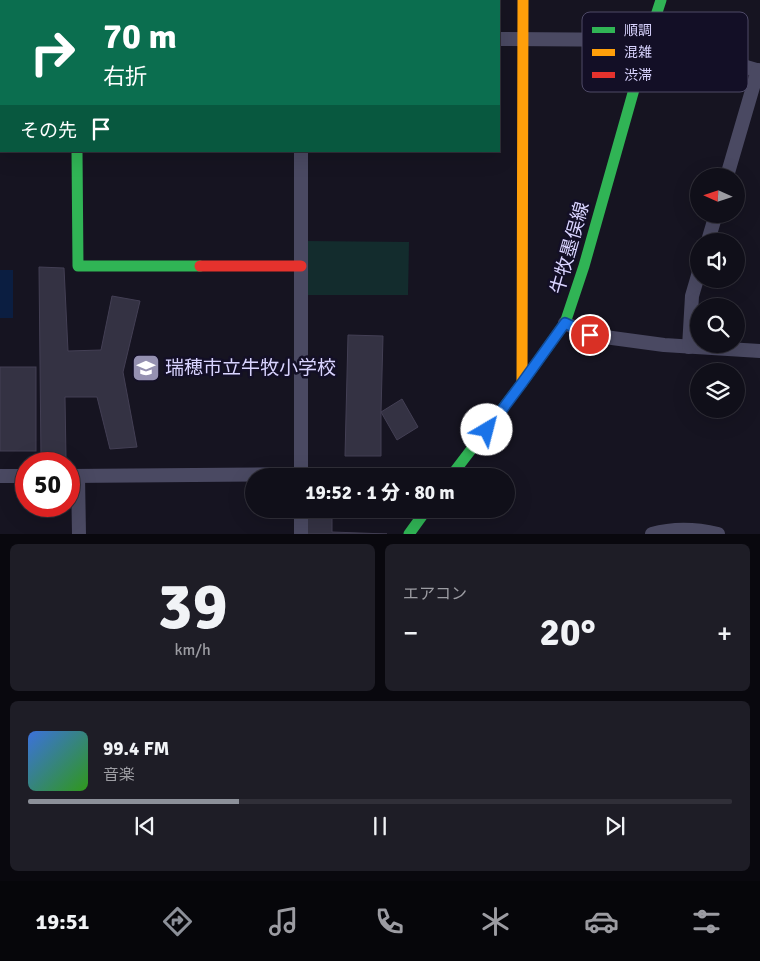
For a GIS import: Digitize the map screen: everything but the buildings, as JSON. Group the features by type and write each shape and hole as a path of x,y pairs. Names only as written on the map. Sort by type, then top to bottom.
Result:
{"street":[{"path":"522,0 522,383"},
{"name":"牛牧墨俣線","path":"657,12 661,0"},
{"path":"500,39 582,39"},
{"path":"729,168 759,71"},
{"name":"牛牧墨俣線","path":"457,468 565,323 584,266 633,92"},
{"path":"77,152 78,266 301,266"},
{"path":"301,152 301,468"},
{"path":"565,323 590,335 690,347"},
{"path":"745,349 760,350"},
{"path":"80,476 245,475"},
{"path":"0,476 15,476"},
{"path":"78,517 79,534"},
{"path":"301,518 301,534"},
{"path":"409,534 421,518"},
{"path":"652,534 660,531 678,530 703,530 718,534"}],"green space":[{"path":"307,241 409,242 408,295 307,295"}],"water":[{"path":"0,270 13,270 13,318 0,318"}],"traffic: fast":[{"path":"657,12 661,0"},
{"path":"457,468 565,323 584,266 633,92"},
{"path":"77,152 78,266 200,266"},
{"path":"409,534 421,518"}],"traffic: slow":[{"path":"522,383 523,0"}],"traffic: jam":[{"path":"200,266 301,266"}],"place":[{"name":"瑞穂市立牛牧小学校","path":"146,368"}],"route":[{"path":"487,430 565,323 590,335"}]}
